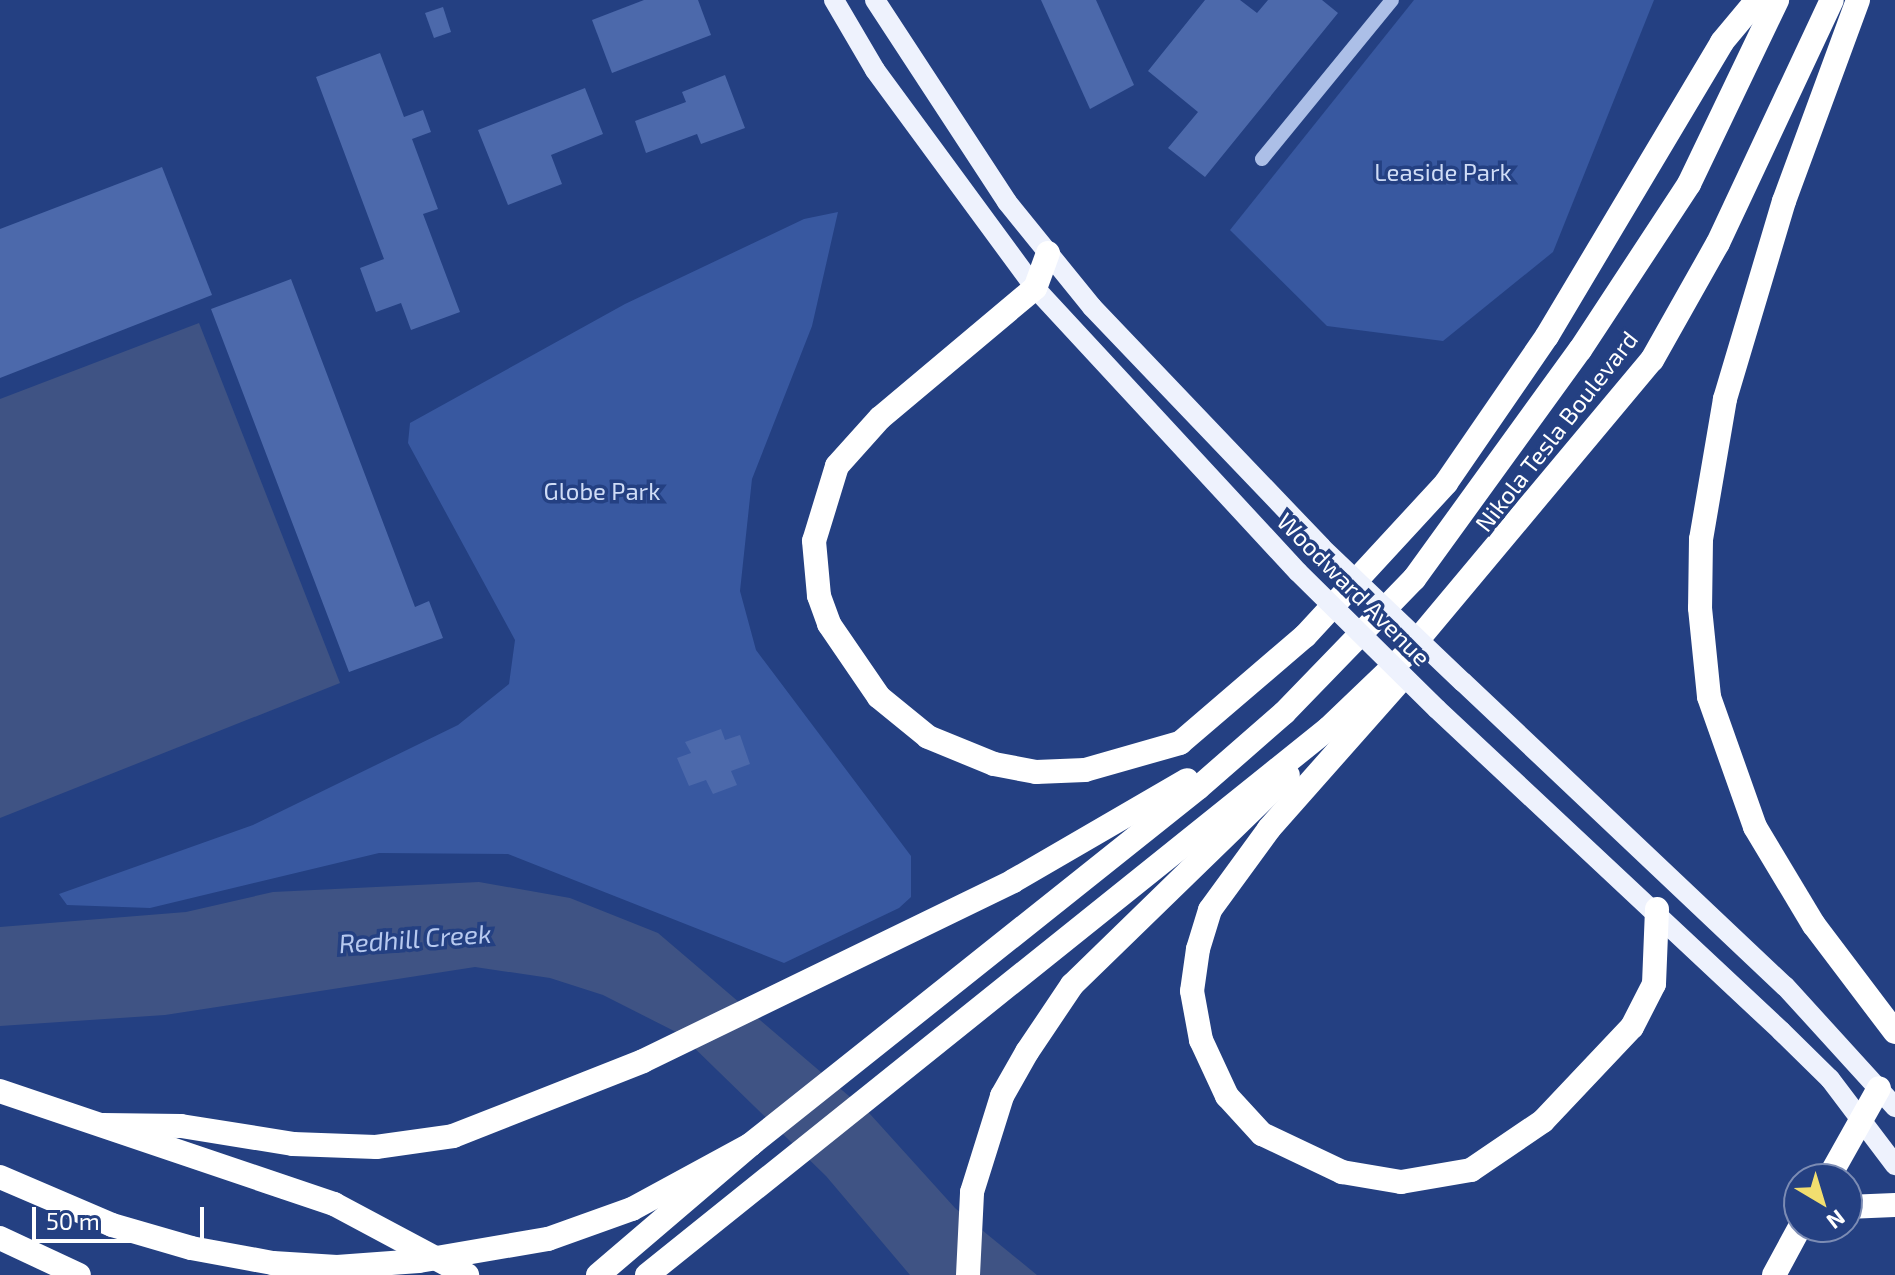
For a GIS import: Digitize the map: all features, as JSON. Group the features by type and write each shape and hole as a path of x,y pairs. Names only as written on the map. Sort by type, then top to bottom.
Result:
{"highway":[{"path":"1048,253 1035,288 880,418 837,466 816,519 815,569 839,642 906,722 994,764 1036,772 1085,770 1180,743 1226,709 1305,636 1446,483 1547,336 1722,42 1757,0"},
{"name":"Nikola Tesla Boulevard","path":"1284,713 1414,579 1580,350 1689,184 1777,0"},
{"name":"Nikola Tesla Boulevard","path":"1329,728 1405,655 1577,456 1652,360 1718,243 1832,0"},
{"path":"1858,0 1784,201 1725,399 1701,539 1700,608 1709,697 1755,827 1814,925 1895,1032"},
{"path":"1577,456 1499,568 1269,829 1210,910 1192,991 1201,1040 1227,1096 1262,1134 1300,1156 1342,1172 1401,1182 1471,1170 1543,1121 1632,1027 1654,984 1657,909"},
{"path":"103,1125 181,1126 324,1145 376,1147 467,1131 549,1103 1081,845 1284,713"},
{"path":"598,1275 750,1145 889,1036 1284,713"},
{"path":"647,1275 1329,728"},
{"path":"968,1275 972,1192 1002,1096 1072,985 1254,814 1329,728"},
{"path":"1837,1163 1879,1088"},
{"path":"0,1091 334,1204 467,1275"},
{"path":"0,1177 112,1225 273,1263 337,1267 419,1261 548,1239 632,1209 750,1145"},
{"path":"1863,1206 1895,1205"},
{"path":"0,1238 79,1275"},
{"path":"1776,1271 1791,1243"},
{"path":"1776,1271 1799,1243"}],"main road":[{"name":"Woodward Avenue","path":"834,0 875,70 1035,288 1298,572 1437,709 1657,909 1861,1118 1895,1165"},
{"name":"Woodward Avenue","path":"875,0 936,101 1048,253 1146,369 1321,547 1785,986 1895,1107"}],"street":[{"path":"1262,159 1392,0"}],"green space":[{"name":"Leaside Park","path":"1414,0 1654,0 1553,252 1443,341 1327,326 1230,230"},
{"name":"Globe Park","path":"838,212 812,326 752,479 740,591 756,650 911,856 911,897 899,908 784,963 508,854 379,853 150,908 67,905 59,894 253,825 458,725 509,684 515,640 408,443 410,423 625,304 804,219"}],"water":[{"path":"199,323 340,683 0,818 0,399"},
{"name":"Redhill Creek","path":"479,882 570,898 658,933 870,1114 955,1208 1037,1275 910,1275 826,1176 680,1034 603,995 550,978 475,967 165,1015 0,1026 0,927 186,912 273,892"}],"building":[{"path":"644,0 698,0 711,35 612,73 592,20"},
{"path":"1041,0 1096,0 1134,85 1090,109"},
{"path":"1205,0 1240,0 1257,13 1268,0 1322,0 1338,13 1205,177 1168,148 1198,112 1148,71"},
{"path":"443,7 451,32 434,38 425,13"},
{"path":"380,53 404,117 423,110 431,132 412,139 438,209 423,214 460,312 411,330 401,303 376,312 360,268 384,259 316,77"},
{"path":"725,75 745,128 701,144 697,134 646,153 635,121 686,102 682,92"},
{"path":"585,88 603,134 551,155 562,184 508,205 478,130"},
{"path":"162,167 212,295 0,378 0,229"},
{"path":"291,279 415,607 429,601 443,638 349,672 211,309"},
{"path":"721,729 725,740 740,735 750,764 731,771 737,785 713,794 706,780 689,786 677,758 691,753 685,742"}]}
